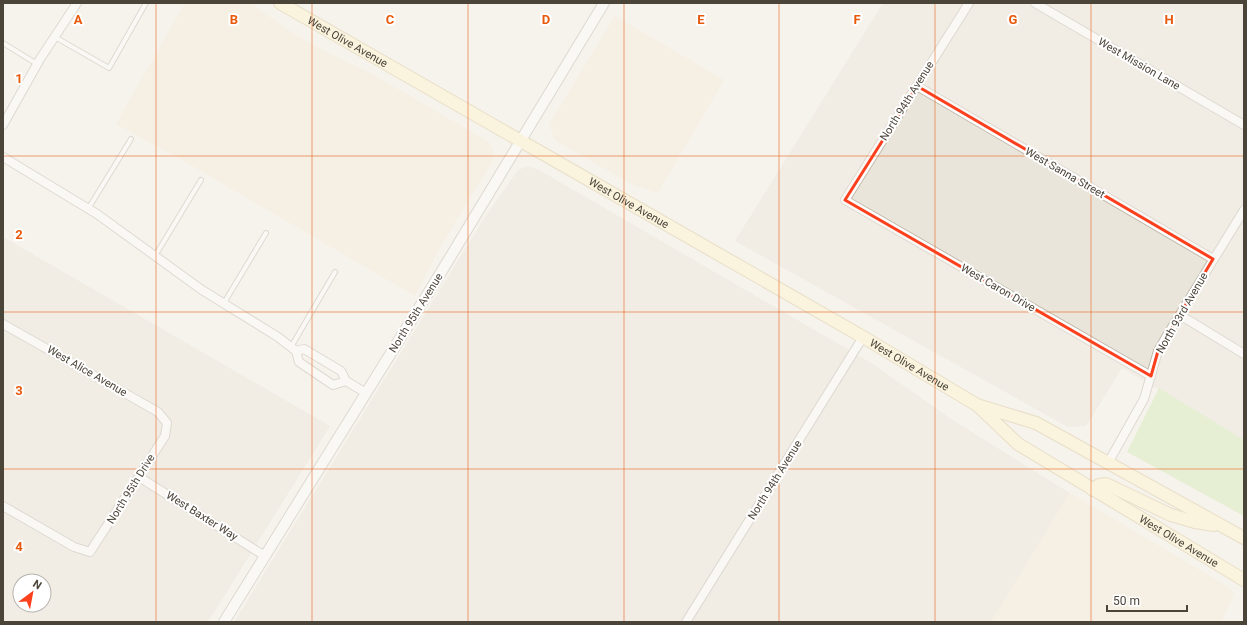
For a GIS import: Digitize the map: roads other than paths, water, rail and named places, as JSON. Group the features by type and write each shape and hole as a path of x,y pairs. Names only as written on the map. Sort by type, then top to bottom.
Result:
{"main road":[{"name":"West Olive Avenue","path":"280,3 520,142 863,337 977,405 1018,444 1244,580"},
{"name":"West Olive Avenue","path":"977,405 1036,423 1244,538"},
{"path":"1093,490 1099,485 1106,484 1171,515 1195,522 1223,526"}],"street":[{"path":"3,125 37,64 77,3"},
{"name":"North 95th Avenue","path":"224,622 366,393 604,3"},
{"name":"North 94th Avenue","path":"845,200 969,3"},
{"name":"West Mission Lane","path":"1035,3 1244,125"},
{"name":"West Sanna Street","path":"917,86 1213,259"},
{"path":"3,157 97,214 224,304 294,349 299,362 333,385 346,381"},
{"name":"West Caron Drive","path":"845,200 1151,376"},
{"name":"North 93rd Avenue","path":"1108,463 1144,399 1158,351 1244,210"},
{"path":"1180,315 1244,354"},
{"name":"West Alice Avenue","path":"3,324 158,412 167,422"},
{"name":"North 94th Avenue","path":"686,622 863,337"},
{"path":"294,349 304,348 341,371 346,381 366,393"},
{"name":"North 95th Drive","path":"3,506 74,547 90,552 165,436 167,422"},
{"name":"West Baxter Way","path":"139,477 265,556"}],"lane":[{"path":"54,37 109,68 146,3"},
{"path":"3,43 37,64"},
{"path":"88,209 131,139"},
{"path":"155,256 201,180"},
{"path":"224,304 266,233"},
{"path":"294,349 335,272"}]}
